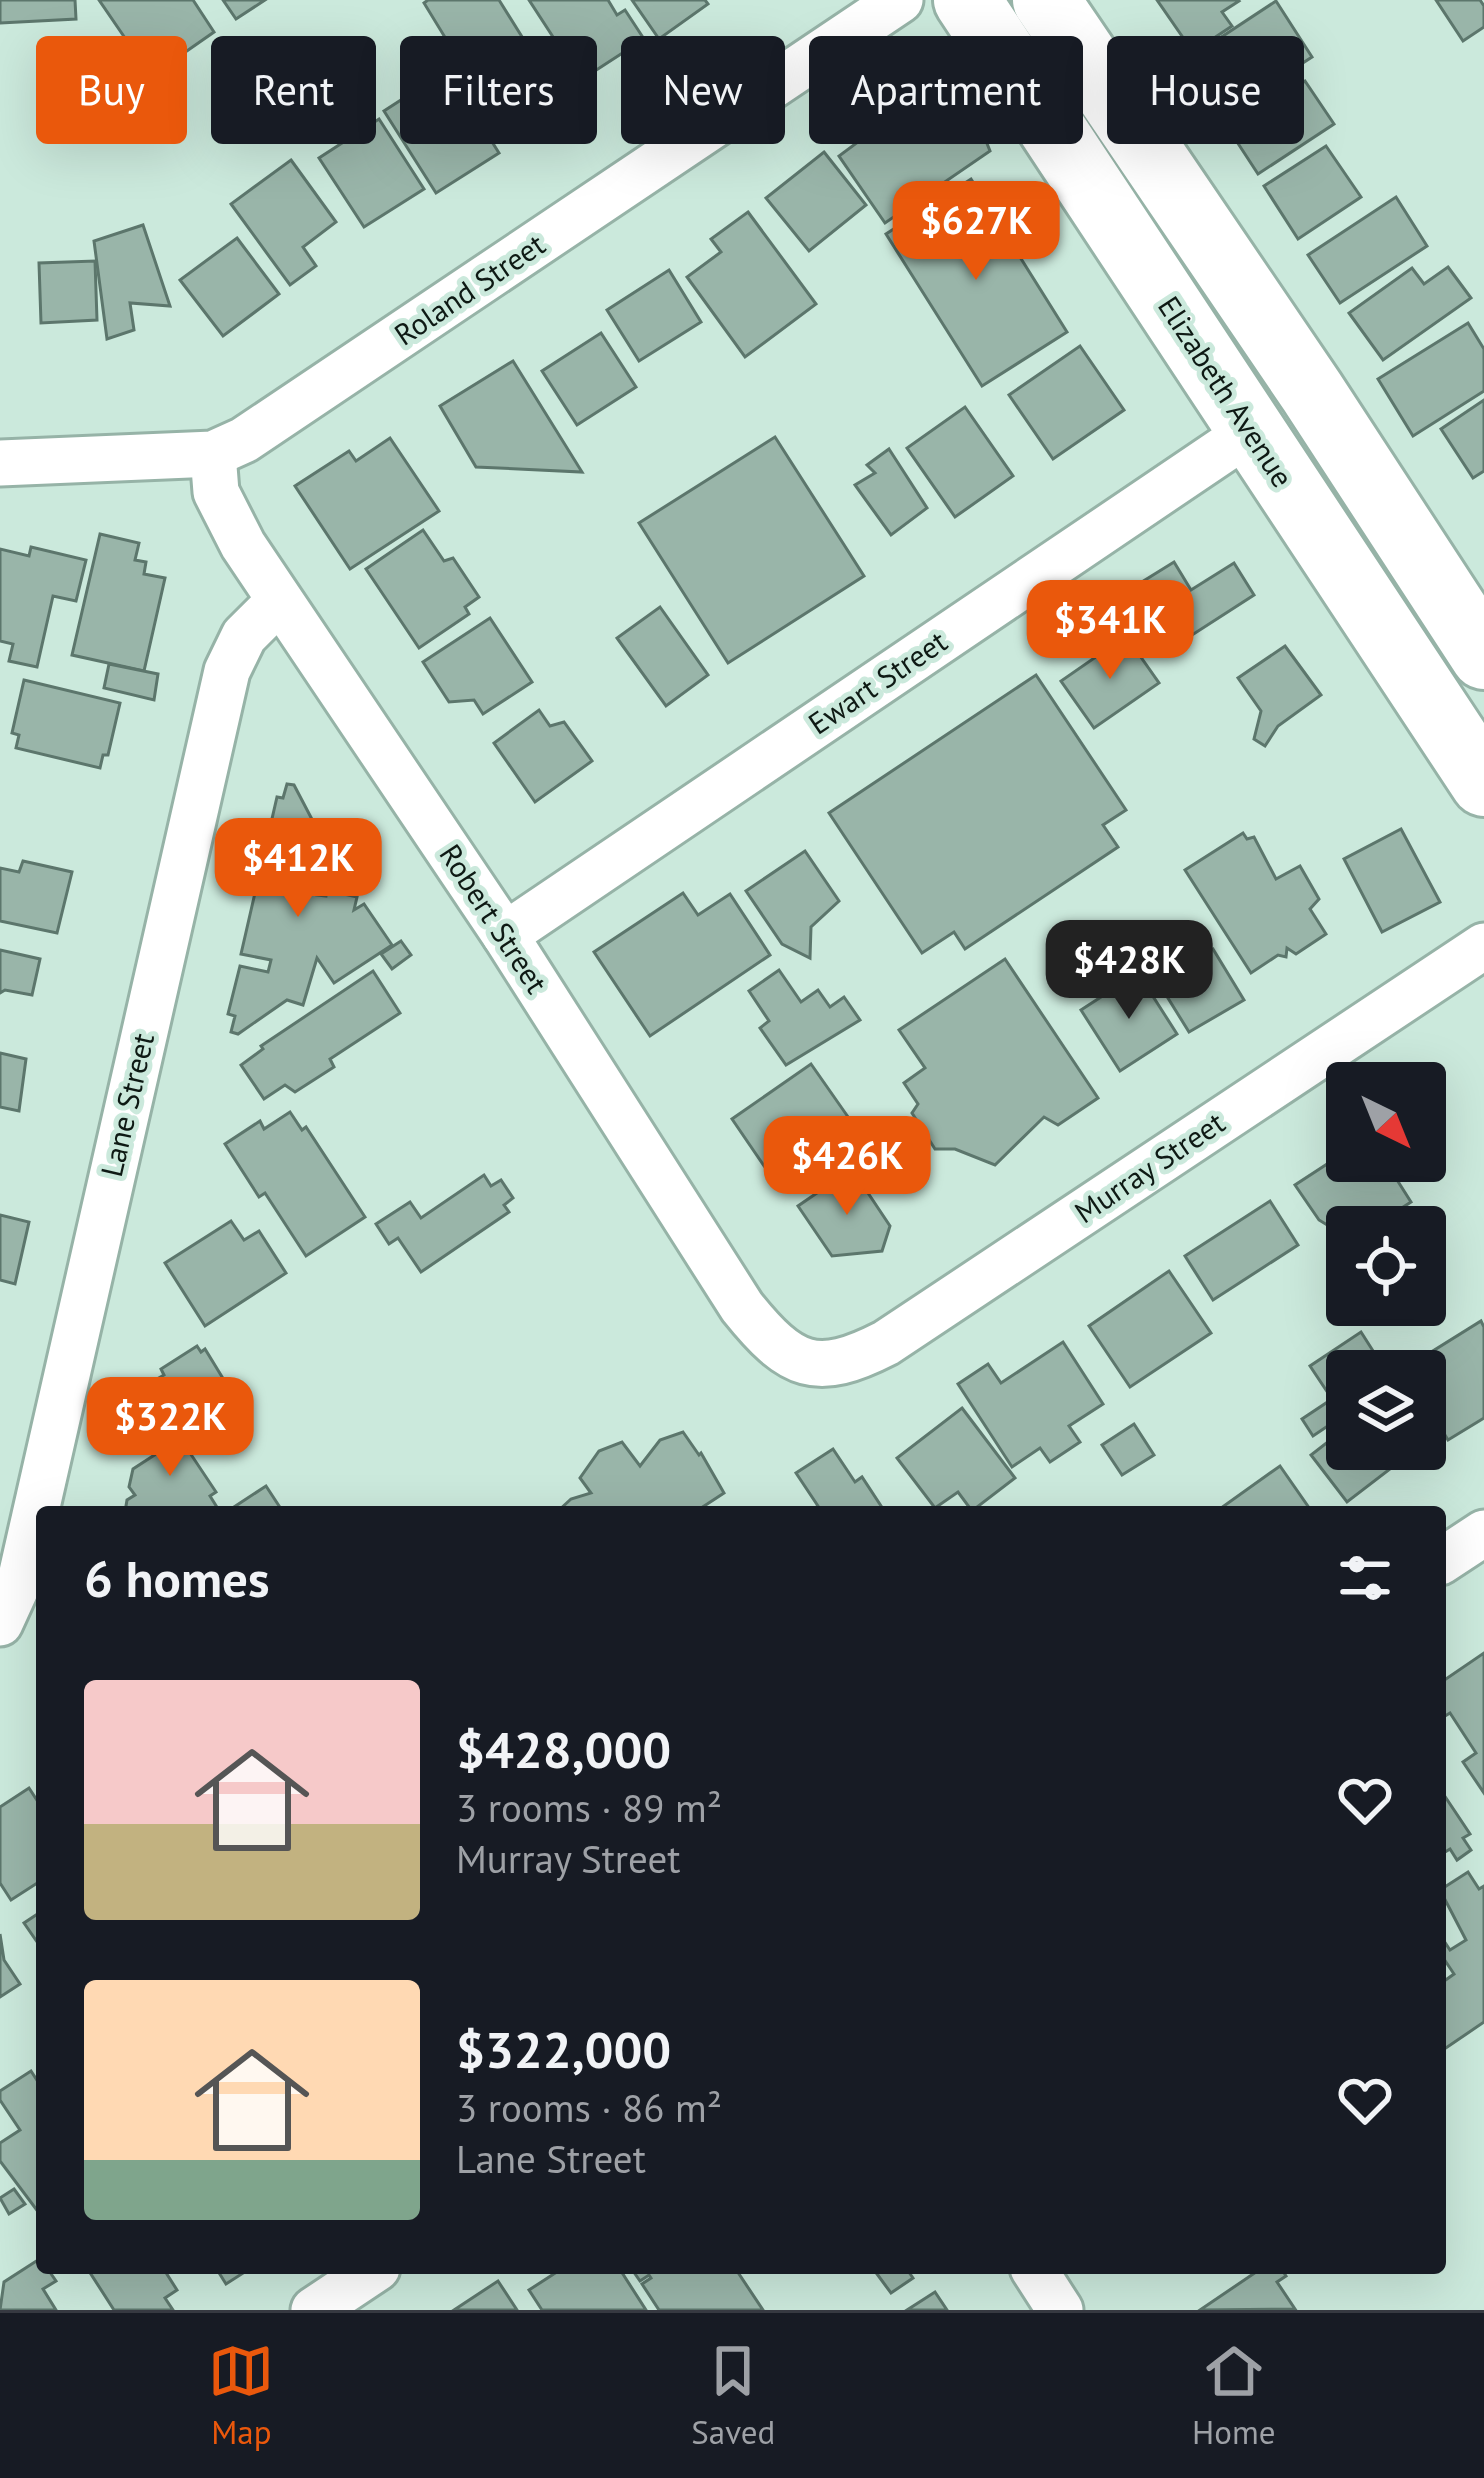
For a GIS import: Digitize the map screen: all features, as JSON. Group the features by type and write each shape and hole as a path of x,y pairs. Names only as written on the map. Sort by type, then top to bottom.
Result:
{"highway":[{"name":"Elizabeth Avenue","path":"967,0 1484,783"},
{"path":"1046,0 1299,372 1484,656"}],"street":[{"name":"Roland Street","path":"0,464 213,454 294,409 900,0"},
{"name":"Ewart Street","path":"505,935 1251,431"},
{"name":"Robert Street","path":"213,454 215,492 221,507 279,601 505,935 742,1307 761,1331 807,1364"},
{"name":"Lane Street","path":"37,1506 227,671 244,636 279,601"},
{"name":"Murray Street","path":"807,1364 827,1366 854,1360 886,1343 1484,946"},
{"name":"Lane Street","path":"0,1623 21,1576 36,1510"},
{"path":"1446,1558 1484,1533"},
{"path":"314,2310 368,2274"},
{"path":"1037,2274 1060,2310"}],"building":[{"path":"0,0 75,0 76,19 0,23"},
{"path":"99,0 193,0 214,32 187,51 187,36 124,36"},
{"path":"223,0 265,0 236,19"},
{"path":"499,0 522,36 444,36 424,3"},
{"path":"529,0 608,0 617,15 625,10 642,36 621,36 621,54 597,70 597,36 552,36"},
{"path":"632,0 705,0 708,4 663,36 657,36"},
{"path":"1157,0 1239,1 1222,12 1232,26 1217,36 1182,36"},
{"path":"1436,0 1480,0 1484,27 1463,41"},
{"path":"1276,1 1298,36 1223,36"},
{"path":"1304,82 1334,124 1304,144"},
{"path":"400,101 400,136 384,111"},
{"path":"376,121 424,189 364,227 319,158 341,144 376,144"},
{"path":"405,144 493,144 499,153 436,193"},
{"path":"855,144 987,144 990,151 885,223 839,156"},
{"path":"1238,144 1304,144 1258,174"},
{"path":"1326,146 1361,197 1298,239 1264,186"},
{"path":"824,152 866,205 809,251 766,198"},
{"path":"291,160 336,222 303,247 316,266 290,285 231,204"},
{"path":"971,179 1067,332 982,386 886,234"},
{"path":"1396,197 1427,246 1340,303 1308,255"},
{"path":"748,212 816,304 745,357 687,277 721,252 711,239"},
{"path":"143,225 170,306 130,303 134,330 107,339 94,241"},
{"path":"237,238 279,294 223,336 180,280"},
{"path":"95,261 97,320 41,323 39,263"},
{"path":"1448,267 1471,298 1383,360 1349,313 1412,268 1424,284"},
{"path":"669,270 701,322 639,361 607,310"},
{"path":"1468,323 1484,349 1484,391 1413,436 1378,379"},
{"path":"601,333 636,387 577,425 542,371"},
{"path":"1080,346 1124,410 1053,459 1009,395"},
{"path":"513,361 582,472 476,467 440,406"},
{"path":"1484,400 1484,471 1473,478 1441,429"},
{"path":"965,407 1013,476 955,517 907,448"},
{"path":"775,437 864,576 728,663 639,523"},
{"path":"390,438 439,511 350,569 295,486 349,451 356,461"},
{"path":"889,449 927,508 891,535 855,485 875,473 867,465"},
{"path":"423,530 444,561 453,558 479,597 465,607 469,614 419,648 366,569"},
{"path":"100,534 139,543 135,560 146,562 144,574 165,578 144,671 72,655"},
{"path":"31,547 86,560 76,601 53,596 37,667 9,661 13,644 0,641 0,549 29,556"},
{"path":"1174,562 1191,590 1234,563 1254,595 1175,646 1137,585"},
{"path":"660,607 708,675 666,706 617,638"},
{"path":"490,618 532,682 483,714 474,700 449,702 423,662"},
{"path":"1126,636 1159,683 1094,728 1061,681"},
{"path":"1285,646 1321,695 1278,726 1265,746 1254,739 1261,711 1238,678"},
{"path":"109,664 158,674 154,700 104,688"},
{"path":"1036,675 1126,810 1103,825 1118,847 965,949 954,932 922,953 829,813"},
{"path":"24,680 120,703 108,755 103,755 100,768 16,748 19,735 12,733"},
{"path":"539,710 550,726 564,722 592,761 535,802 494,743"},
{"path":"287,784 294,785 327,848 317,895 326,896 327,890 357,897 354,910 364,904 392,945 334,983 317,958 303,1005 287,1000 238,1034 231,1032 235,1016 228,1014 240,966 268,972 271,960 241,954 277,797 283,798"},
{"path":"1401,829 1440,902 1382,932 1344,859"},
{"path":"1243,833 1247,839 1254,837 1276,879 1300,866 1319,899 1310,909 1326,934 1296,954 1287,948 1286,957 1278,955 1251,973 1185,870"},
{"path":"805,851 839,901 811,927 810,958 782,944 746,891"},
{"path":"23,861 72,872 57,933 0,921 0,868 19,872"},
{"path":"683,893 698,915 730,894 770,955 650,1036 594,952"},
{"path":"401,941 411,955 392,969 381,954"},
{"path":"1213,949 1244,1000 1189,1032 1158,982"},
{"path":"0,950 40,959 32,995 0,993"},
{"path":"1005,959 1098,1098 1058,1125 1044,1117 995,1165 955,1149 935,1149 912,1113 918,1104 904,1083 925,1068 899,1030"},
{"path":"779,970 801,1002 818,990 830,1007 844,997 860,1020 786,1065 760,1028 769,1021 749,991"},
{"path":"373,971 400,1013 330,1059 334,1067 295,1092 285,1085 264,1099 241,1065 261,1046"},
{"path":"1138,973 1177,1034 1120,1071 1081,1010"},
{"path":"0,1053 26,1059 19,1111 0,1107"},
{"path":"811,1064 853,1124 773,1179 732,1119"},
{"path":"290,1112 302,1130 306,1127 365,1217 306,1256 265,1193 259,1197 225,1144 260,1121 264,1129"},
{"path":"1326,1165 1326,1182 1398,1182 1411,1202 1405,1206 1326,1206 1326,1224 1295,1185"},
{"path":"852,1169 890,1226 882,1251 832,1256 798,1206"},
{"path":"484,1175 491,1186 501,1180 513,1198 504,1205 509,1212 421,1272 398,1238 389,1244 376,1224 410,1202 421,1218"},
{"path":"1270,1201 1298,1245 1213,1300 1185,1256"},
{"path":"0,1215 29,1222 15,1284 0,1280"},
{"path":"231,1221 244,1240 259,1231 286,1273 205,1326 165,1263"},
{"path":"1169,1271 1211,1333 1130,1387 1089,1326"},
{"path":"1481,1321 1484,1418 1448,1440 1446,1350 1434,1350"},
{"path":"1361,1332 1372,1350 1334,1350"},
{"path":"1063,1342 1103,1404 1069,1426 1080,1442 1050,1462 1040,1448 1012,1467 958,1384 988,1364 1001,1383"},
{"path":"197,1346 201,1352 205,1349 249,1421 204,1451 157,1379 164,1375 161,1369"},
{"path":"1326,1355 1326,1390 1310,1366"},
{"path":"1326,1403 1326,1427 1313,1436 1302,1419"},
{"path":"962,1408 1015,1478 979,1506 968,1506 958,1492 933,1506 897,1458"},
{"path":"159,1422 173,1443 180,1438 216,1492 210,1496 216,1506 126,1506 135,1495 129,1487 133,1469 156,1454 143,1433"},
{"path":"1134,1424 1154,1455 1122,1475 1102,1445"},
{"path":"683,1432 724,1493 704,1506 563,1506 591,1493 580,1478 599,1451 622,1442 640,1466 660,1440"},
{"path":"1326,1443 1326,1470 1389,1470 1347,1502 1311,1455"},
{"path":"833,1449 855,1482 862,1477 881,1506 818,1506 796,1473"},
{"path":"1280,1466 1308,1506 1224,1506"},
{"path":"266,1486 279,1506 236,1506"},
{"path":"1484,1653 1484,1793 1463,1762 1476,1753 1450,1713 1446,1715 1446,1679"},
{"path":"29,1788 36,1799 36,1884 11,1900 0,1883 0,1807"},
{"path":"1446,1798 1470,1834 1463,1838 1471,1850 1457,1860 1450,1849 1446,1851"},
{"path":"1468,1872 1479,1889 1484,1886 1484,2022 1446,2048 1446,1980 1454,1974 1446,1962 1446,1944 1450,1950 1466,1940 1446,1902 1446,1886"},
{"path":"36,1915 36,1940 24,1923"},
{"path":"0,1934 4,1960 20,1984 0,1997"},
{"path":"31,2071 36,2079 36,2209 0,2161 0,2143 20,2130 0,2100 0,2091"},
{"path":"14,2189 25,2204 9,2214 0,2198"},
{"path":"36,2261 36,2274 51,2274 56,2281 43,2289 56,2310 0,2310 4,2282"},
{"path":"91,2274 167,2274 177,2290 165,2298 173,2310 114,2310"},
{"path":"220,2274 242,2274 226,2284"},
{"path":"554,2274 623,2274 646,2310 542,2310 529,2290"},
{"path":"635,2274 739,2274 763,2310 659,2310 642,2284 651,2278 640,2281"},
{"path":"877,2274 910,2274 913,2278 891,2293"},
{"path":"1253,2274 1285,2274 1277,2282 1295,2309 1200,2310"},
{"path":"498,2281 517,2310 454,2310"},
{"path":"935,2292 947,2310 907,2310"}]}
